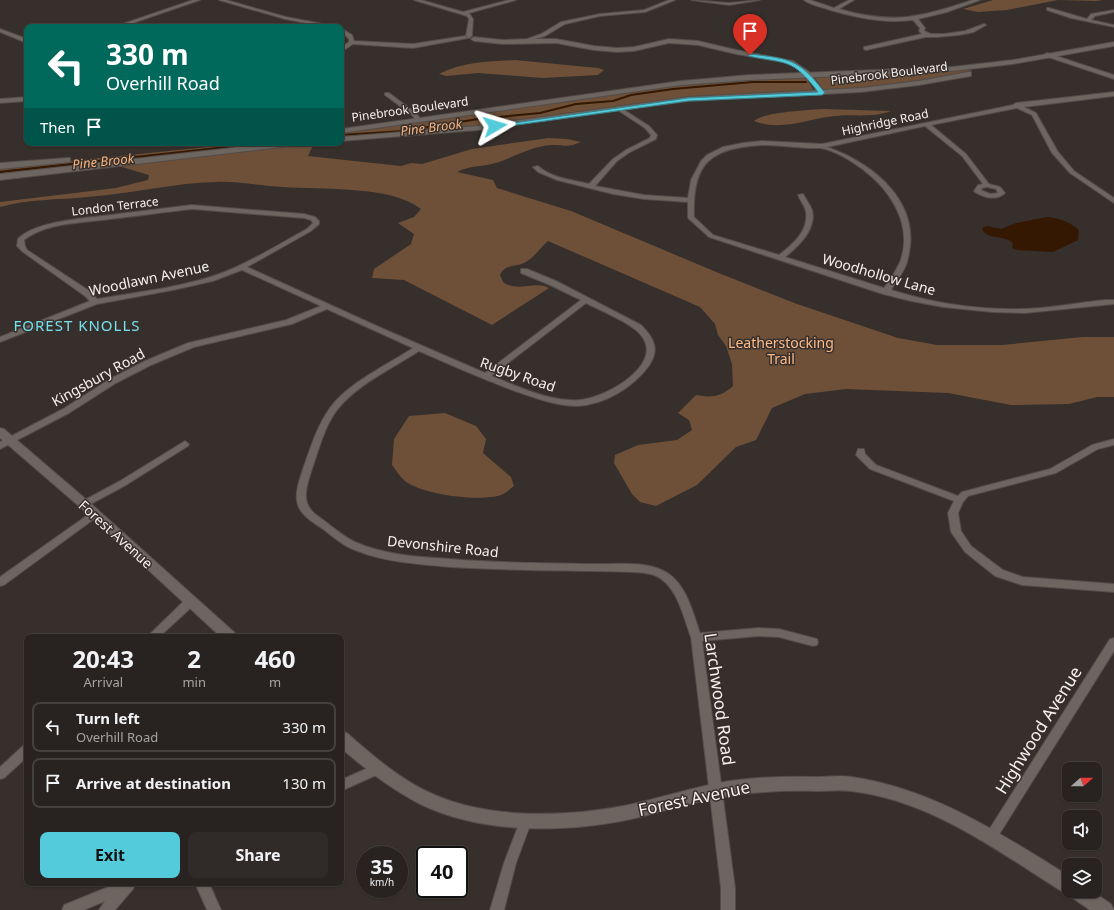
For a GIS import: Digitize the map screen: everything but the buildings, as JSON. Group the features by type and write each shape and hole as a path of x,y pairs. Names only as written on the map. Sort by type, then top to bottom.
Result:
{"street":[{"path":"125,24 198,0"},
{"path":"221,0 285,18 319,24"},
{"path":"416,0 465,13 471,19 469,38"},
{"path":"465,13 514,0"},
{"path":"522,41 536,38 563,23 600,15 645,11 673,0"},
{"path":"693,0 729,4 758,0"},
{"path":"806,0 836,9 878,18 898,20 914,18 978,0"},
{"path":"836,9 852,0"},
{"path":"1049,9 1114,26"},
{"path":"1088,20 1093,15 1114,11"},
{"path":"914,18 923,28 921,31 926,35"},
{"path":"866,48 926,35 936,36 966,32 978,29 984,25"},
{"path":"0,30 24,40"},
{"path":"344,31 350,36 371,42"},
{"path":"548,31 550,35 561,42"},
{"path":"350,36 352,42"},
{"path":"344,48 352,42 371,42 413,46 469,38 499,42 561,42 588,48 617,50 634,49 664,42 694,42 741,53 788,61 800,67 822,93"},
{"name":"Pinebrook Boulevard","path":"344,131 676,84 808,75 967,67 1008,62 1114,44"},
{"path":"1047,55 1095,69 1114,77"},
{"name":"Pinebrook Boulevard","path":"344,139 484,128 618,108 703,98 822,93 913,84 975,72 1008,62"},
{"path":"967,67 974,69 975,72"},
{"path":"387,94 414,114 419,121"},
{"name":"Highridge Road","path":"691,200 697,174 704,163 717,151 757,144 787,144 820,147 1016,105 1058,99 1114,94"},
{"path":"0,101 24,99"},
{"path":"1016,105 1034,114 1055,153 1072,172 1114,201"},
{"path":"591,186 615,160 628,150 653,139 654,135 647,127 618,108"},
{"path":"926,124 964,155 987,185"},
{"path":"0,166 199,146"},
{"path":"0,177 238,146"},
{"path":"820,147 845,156 862,165 884,184 899,202 906,222 907,243 905,259 886,292"},
{"path":"536,167 547,175 626,195 691,200"},
{"path":"779,258 792,249 802,238 808,225 809,212 801,195"},
{"name":"Woodhollow Lane","path":"691,200 691,218 706,233 886,292 936,304 1003,311 1041,310 1114,302"},
{"name":"London Terrace","path":"95,302 88,294 25,251 21,246 21,239 29,232 65,223 198,207 304,216 314,219"},
{"name":"Woodlawn Avenue","path":"0,340 95,302 194,284 241,267 309,230 316,224 314,219"},
{"path":"241,267 419,348"},
{"name":"Rugby Road","path":"419,348 485,377 544,398 563,402 579,403 602,398 615,392 631,380 649,360 652,348 646,334 638,327 553,283 524,271"},
{"path":"485,377 586,300"},
{"name":"Kingsbury Road","path":"3,440 66,411 113,381 148,363 203,342 289,322 327,306"},
{"name":"Devonshire Road","path":"419,348 374,377 342,401 334,409 315,452 300,493 301,505 307,513 350,543 388,556 434,562 521,567 635,569 663,574"},
{"name":"Forest Avenue","path":"3,440 84,504 227,634"},
{"path":"1114,442 1095,447 1053,471 965,494 959,500 953,512 956,532 968,549 999,573 1022,581 1114,588"},
{"path":"84,504 123,483 185,444"},
{"path":"861,450 860,455 873,467 959,500"},
{"path":"0,582 95,514"},
{"name":"Larchwood Road","path":"663,574 671,580 685,606 696,637 728,888 728,910"},
{"path":"155,634 191,601"},
{"path":"696,637 759,632 779,633 813,642"},
{"name":"Highwood Avenue","path":"991,837 1114,642"},
{"name":"Forest Avenue","path":"344,740 408,789 442,805 475,814 526,820 563,822 622,813 716,790 755,785 794,783 851,784 888,792 966,821 1062,882"},
{"path":"0,774 24,753"},
{"path":"344,785 379,768"},
{"path":"497,910 510,862 526,820"},
{"path":"69,910 124,886"},
{"path":"106,910 127,886"},
{"path":"203,886 214,910"},
{"path":"1087,898 1105,910"}],"green space":[{"path":"993,0 1058,0 1007,10 978,12 963,9"},
{"path":"1058,0 1103,0 1096,1"},
{"path":"515,60 598,68 604,70 598,75 542,78 478,73 446,76 439,74 466,65"},
{"path":"968,69 972,71 890,86 826,91 823,90 815,78 816,77"},
{"path":"800,77 807,79 813,89 807,91 691,98 453,130 344,138 344,132 674,85"},
{"path":"823,109 891,111 871,115 843,115 826,117 785,125 764,124 754,121 767,115"},
{"name":"Leatherstocking Trail","path":"548,138 567,139 581,142 569,146 552,145 538,147 499,162 467,168 457,172 493,180 497,188 571,211 797,304 898,338 937,345 1002,345 1083,337 1114,337 1114,397 1097,397 1069,404 1011,405 948,393 846,389 805,394 772,408 756,440 736,447 697,485 656,506 640,502 632,494 614,463 615,455 638,445 677,440 692,430 689,420 678,413 696,395 716,396 729,390 733,386 732,364 726,346 718,335 715,324 700,307 548,241 534,256 527,261 507,267 500,275 503,282 509,285 520,287 538,285 549,288 492,325 404,280 372,278 374,269 411,244 414,234 398,223 414,217 421,209 408,201 374,192 216,182 184,184 103,196 32,201 0,207 0,202 116,188 148,180 149,175 115,165 287,146 313,146 308,156 401,166 411,163 422,164 472,149"},
{"path":"218,146 229,146 231,148 0,176 0,168"},
{"path":"445,413 476,426 486,439 483,453 511,477 514,486 501,495 480,498 452,496 425,490 413,486 403,479 392,465 394,439 409,416"}],"shaded area":[{"path":"1047,217 1056,218 1076,227 1079,230 1078,240 1053,252 1017,250 1012,248 1013,243 1009,240 987,235 982,228 987,226 1001,229 1016,223"}],"waterway":[{"name":"Pine Brook","path":"344,135 404,131 478,119 540,113 576,104 613,101 631,95 673,89 753,82 806,82"},
{"name":"Pine Brook","path":"0,172 229,147 223,148"}],"district":[{"name":"FOREST KNOLLS","path":"77,325"}],"route":[{"path":"495,126 688,99 822,93 806,72 800,67 788,61 750,55"}]}
